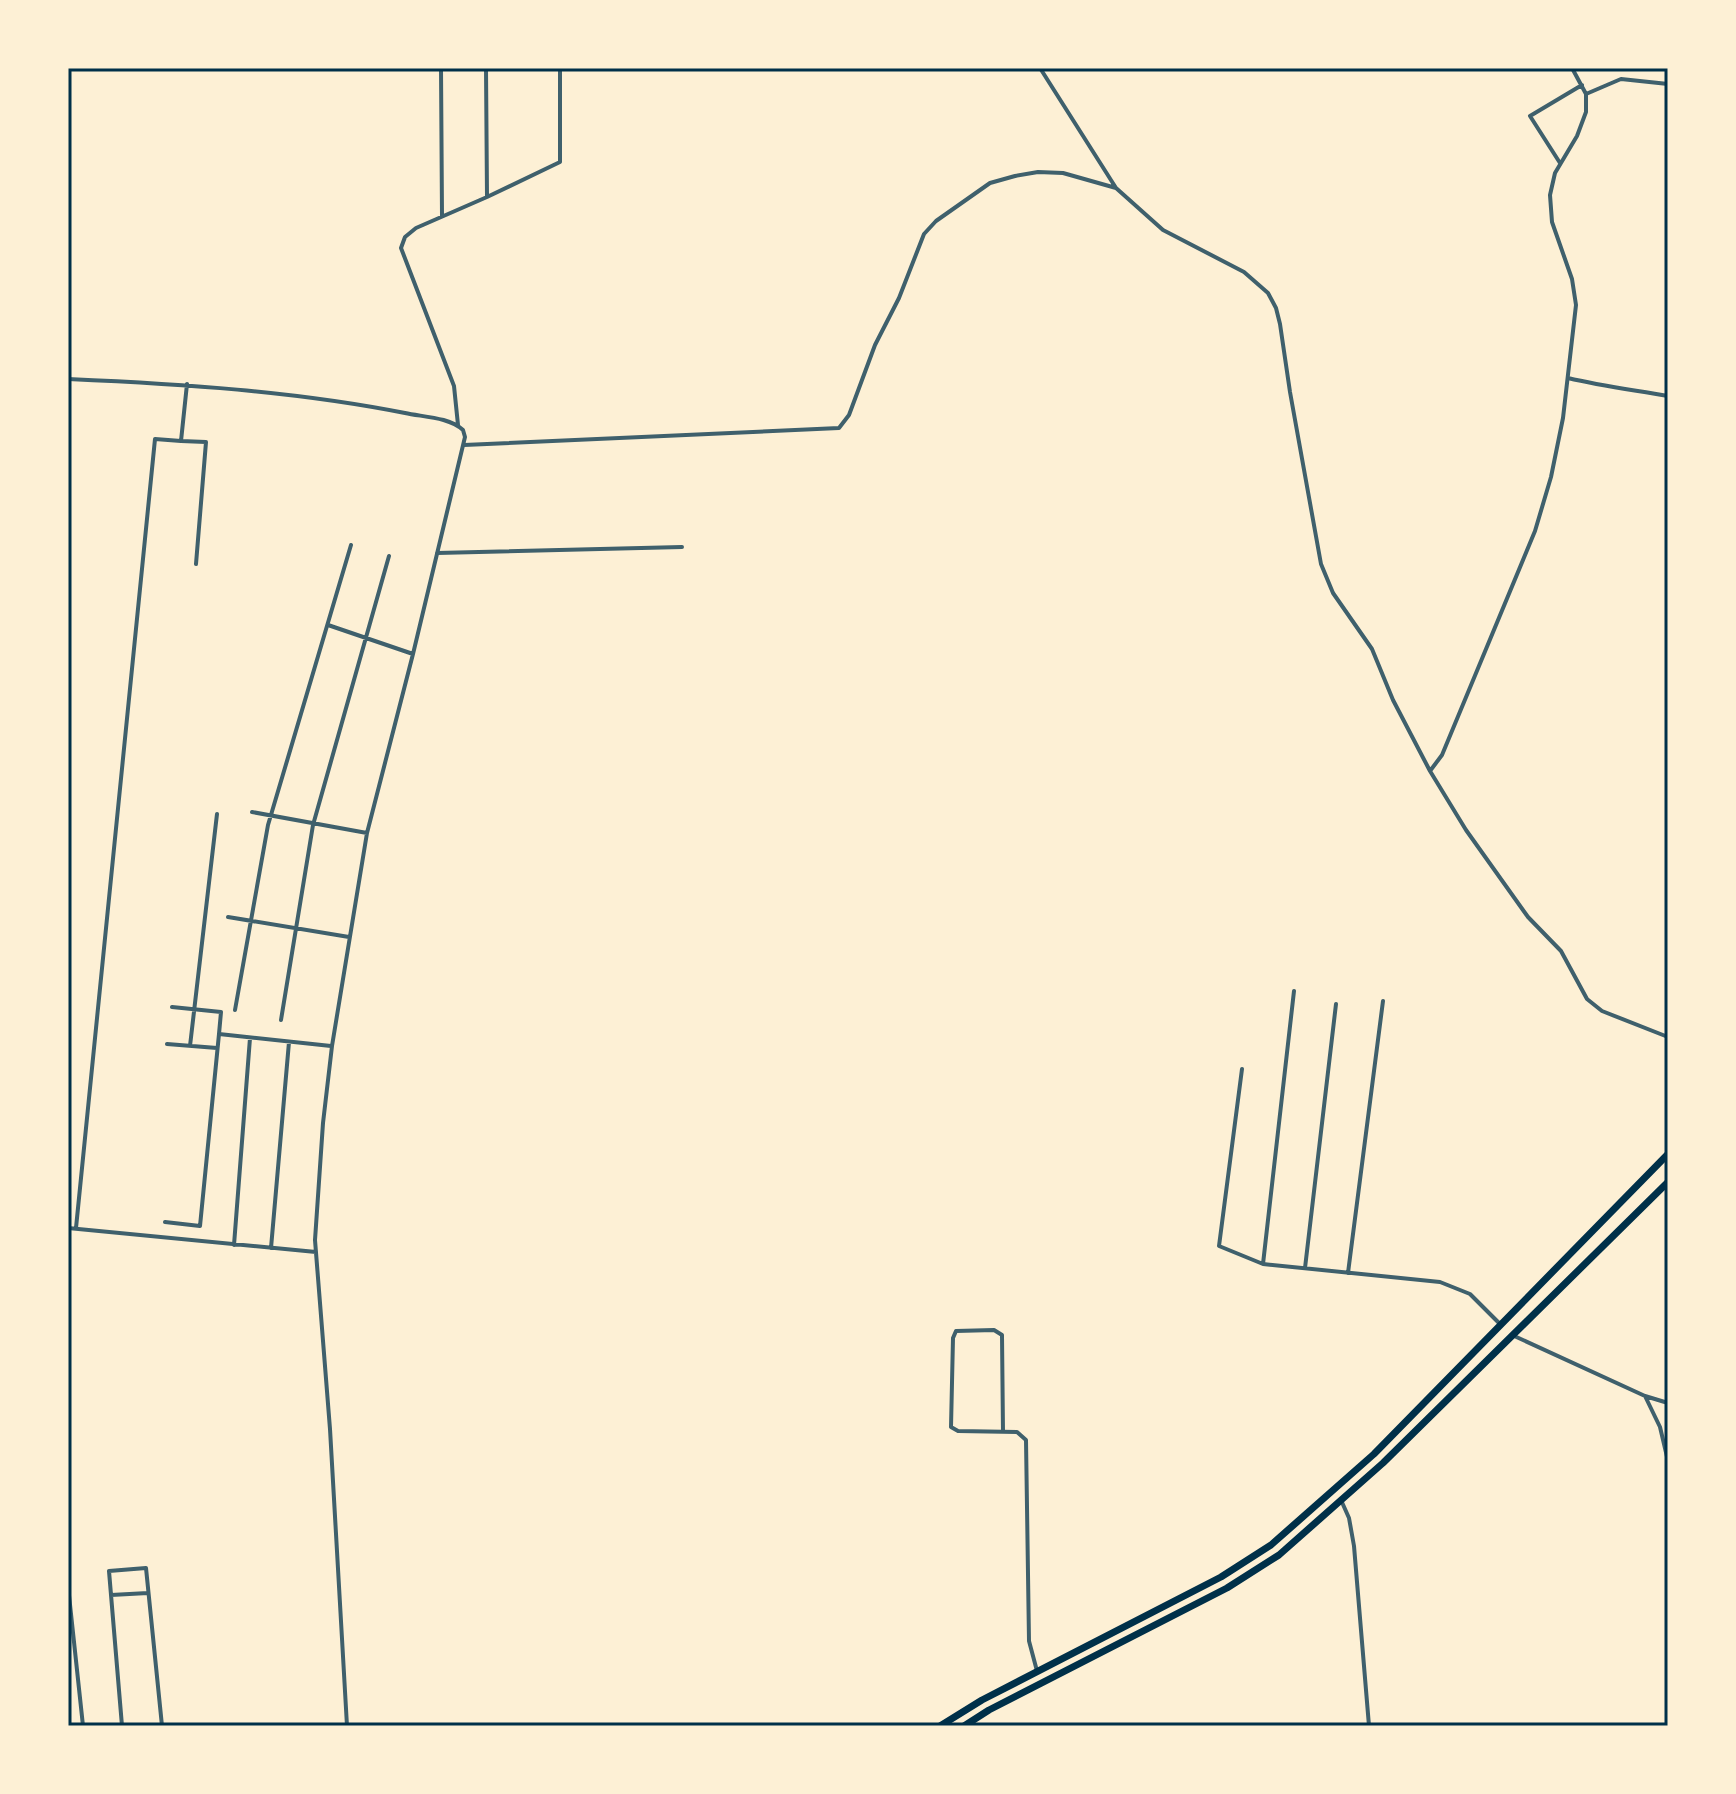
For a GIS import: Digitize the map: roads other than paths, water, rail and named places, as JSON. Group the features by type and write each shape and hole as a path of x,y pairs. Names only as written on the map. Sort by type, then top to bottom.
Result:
{"highway":[{"path":"940,1726 982,1700 1221,1577 1271,1545 1374,1454 1668,1154"},
{"path":"964,1726 989,1710 1227,1588 1279,1555 1383,1463 1668,1182"}],"street":[{"path":"441,68 442,216"},
{"path":"486,68 487,197"},
{"path":"458,425 454,386 401,248 405,237 416,228 560,162 560,68"},
{"path":"1040,68 1116,188 1163,230 1244,272 1268,293 1276,308 1310,511 1326,579 1372,649 1393,700 1430,771 1501,882 1528,917 1561,951 1587,999 1613,1017 1668,1037"},
{"path":"1430,771 1447,743 1535,531 1551,477 1568,378 1576,305 1575,291 1560,251 1550,209 1552,183 1584,121 1586,94 1572,68"},
{"path":"1586,94 1621,79 1668,84"},
{"path":"1560,163 1530,116 1582,85"},
{"path":"464,445 839,428 849,415 875,345 899,298 924,234 936,221 990,183 1015,176 1038,172 1063,173 1116,188"},
{"path":"1568,378 1608,388 1668,396"},
{"path":"68,379 187,384 388,410 458,425 463,430 464,445 367,833 332,1046 323,1123 316,1252 330,1429 347,1726"},
{"path":"181,441 187,384"},
{"path":"76,1228 155,439 206,442 196,564"},
{"path":"235,1010 271,816 351,545"},
{"path":"437,553 682,547"},
{"path":"281,1020 313,823 389,556"},
{"path":"327,625 413,654"},
{"path":"252,812 367,833"},
{"path":"190,1046 217,814"},
{"path":"228,917 349,937"},
{"path":"1263,1264 1294,991"},
{"path":"1348,1273 1383,1001"},
{"path":"1305,1268 1336,1004"},
{"path":"165,1222 200,1226 221,1012 172,1007"},
{"path":"219,1034 332,1046"},
{"path":"234,1245 250,1038"},
{"path":"271,1248 289,1042"},
{"path":"167,1044 217,1048"},
{"path":"1242,1069 1219,1246 1263,1264 1440,1282 1460,1289 1480,1302 1501,1325"},
{"path":"68,1228 316,1252"},
{"path":"1003,1432 1002,1335 994,1330 956,1331 953,1338 951,1427 958,1431 1021,1433 1026,1440 1029,1641 1037,1672"},
{"path":"1512,1335 1645,1396 1668,1403"},
{"path":"1645,1396 1660,1427 1668,1461"},
{"path":"1341,1500 1349,1518 1354,1546 1369,1726"},
{"path":"122,1726 109,1571 146,1568 162,1726"},
{"path":"68,1586 83,1726"},
{"path":"111,1595 148,1593"}]}
